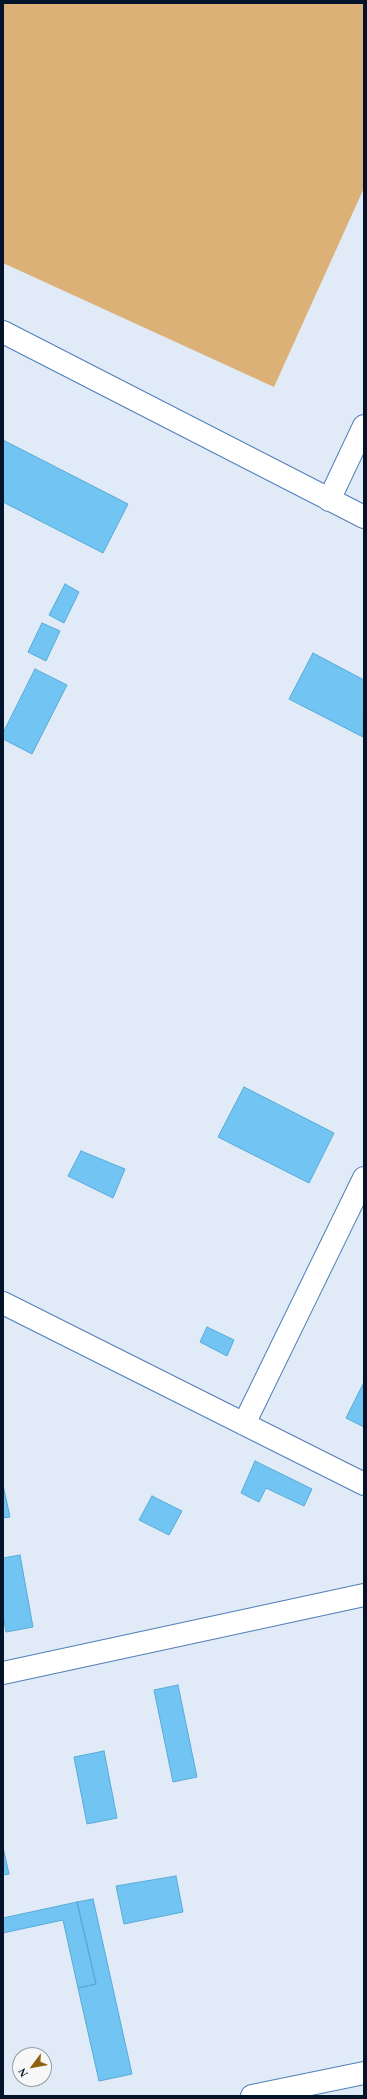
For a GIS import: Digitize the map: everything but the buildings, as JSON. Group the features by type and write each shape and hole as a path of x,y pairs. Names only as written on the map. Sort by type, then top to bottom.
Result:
{"street":[{"path":"3,332 364,517"},
{"path":"330,500 364,426"},
{"path":"244,1424 364,1178"},
{"path":"3,1302 364,1484"},
{"path":"3,1673 364,1595"},
{"path":"252,2096 364,2073"}],"shaded area":[{"path":"3,3 364,3 364,188 274,387 3,263"}]}
